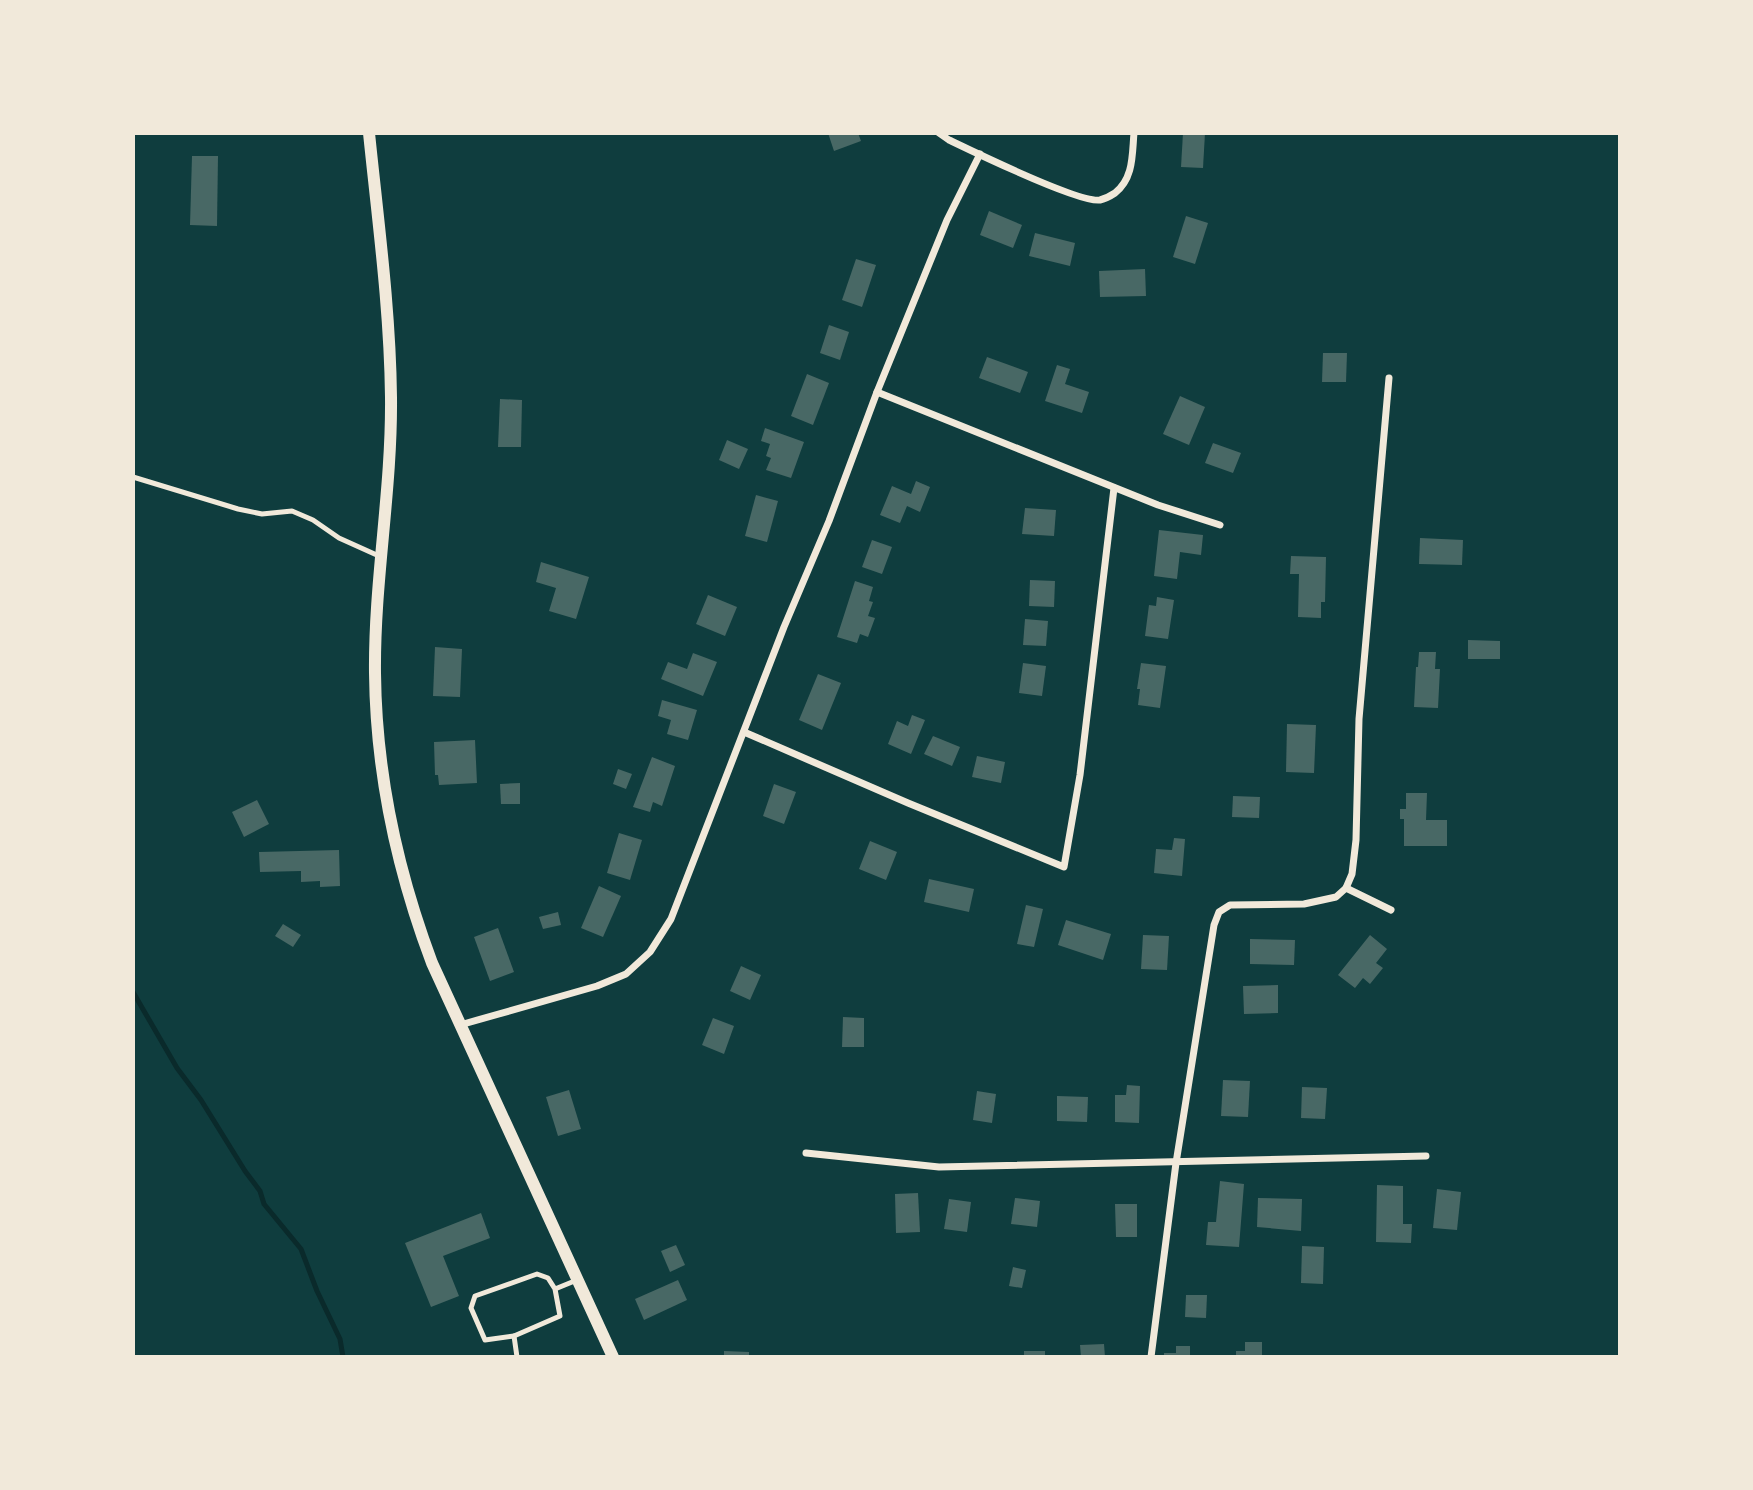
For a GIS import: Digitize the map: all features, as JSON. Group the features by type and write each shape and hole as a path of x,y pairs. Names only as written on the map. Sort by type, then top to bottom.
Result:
{"street":[{"path":"369,133 386,300 391,398 389,479 375,672 379,750 388,811 399,864 414,915 460,1026 613,1357"},
{"path":"939,133 980,154 1086,198 1100,200 1114,194 1125,183 1132,169 1134,133"},
{"path":"460,1026 597,986 626,974 650,952 671,919 877,392 947,220 980,154"},
{"path":"1151,1357 1176,1163 1214,925 1219,912 1230,905 1304,904 1336,897 1346,888 1352,874 1356,840 1359,719 1389,378"},
{"path":"877,392 1114,488 1220,526"},
{"path":"744,732 1064,867 1080,775 1114,488"},
{"path":"1346,888 1391,910"},
{"path":"806,1153 939,1167 1426,1156"}],"lane":[{"path":"133,477 238,509 262,514 292,511 313,520 339,538 382,557"},
{"path":"537,1274 548,1278 555,1289 560,1316 514,1336 485,1340 471,1308 475,1296 537,1274"},
{"path":"555,1289 578,1280"},
{"path":"514,1336 517,1357"}],"building":[{"path":"828,133 858,133 861,141 834,151"},
{"path":"1183,133 1205,133 1203,168 1181,167"},
{"path":"192,156 218,156 217,226 190,225"},
{"path":"989,211 1022,225 1013,248 980,235"},
{"path":"1186,216 1208,223 1195,264 1173,257"},
{"path":"1035,233 1075,243 1070,266 1029,256"},
{"path":"856,259 876,265 862,307 842,300"},
{"path":"1145,269 1146,296 1100,297 1099,271"},
{"path":"829,325 849,332 840,360 820,353"},
{"path":"1323,353 1347,353 1346,382 1322,382"},
{"path":"987,357 1028,372 1020,393 979,378"},
{"path":"1057,365 1070,369 1065,384 1089,392 1082,413 1045,401"},
{"path":"807,374 829,383 813,425 791,416"},
{"path":"1180,396 1205,407 1189,445 1163,434"},
{"path":"500,399 522,400 521,447 498,447"},
{"path":"765,428 804,442 791,478 766,470 771,458 766,456 770,444 761,441"},
{"path":"727,440 748,449 739,469 719,460"},
{"path":"1213,443 1241,453 1233,473 1205,463"},
{"path":"916,481 930,487 920,512 907,506 900,523 880,515 892,486 911,494"},
{"path":"756,495 778,501 767,542 745,536"},
{"path":"1025,508 1056,510 1054,536 1022,534"},
{"path":"1159,530 1203,535 1201,555 1180,552 1177,579 1154,576"},
{"path":"1420,538 1463,540 1462,565 1419,564"},
{"path":"872,540 892,547 882,574 862,567"},
{"path":"1291,556 1326,557 1325,602 1321,602 1321,618 1298,617 1299,574 1290,574"},
{"path":"541,562 589,577 576,619 549,611 556,588 536,582"},
{"path":"1030,580 1055,581 1054,607 1029,606"},
{"path":"855,581 873,587 869,601 873,602 868,616 875,618 868,637 860,634 857,643 837,637"},
{"path":"708,595 737,607 725,636 696,624"},
{"path":"1157,597 1174,600 1168,639 1145,636 1149,605 1156,606"},
{"path":"1025,619 1048,621 1046,646 1023,645"},
{"path":"1468,640 1500,641 1500,659 1468,659"},
{"path":"435,647 462,649 460,697 433,696"},
{"path":"1419,652 1436,652 1435,669 1440,669 1438,708 1414,707"},
{"path":"693,653 717,662 703,696 661,679 668,662 687,669"},
{"path":"1023,663 1046,666 1042,696 1019,693"},
{"path":"1141,663 1166,666 1160,708 1138,705 1140,689 1137,689"},
{"path":"818,674 841,683 822,730 799,720"},
{"path":"662,700 697,710 688,740 667,734 671,720 658,716"},
{"path":"912,715 925,720 911,754 888,744 897,721 908,726"},
{"path":"1287,724 1316,725 1314,773 1286,772"},
{"path":"933,736 960,747 952,766 924,754"},
{"path":"475,740 477,783 439,785 438,775 435,775 434,742"},
{"path":"977,756 1005,762 1001,783 972,777"},
{"path":"652,757 675,766 662,806 653,802 650,812 633,807"},
{"path":"618,769 632,774 626,789 613,784"},
{"path":"520,783 520,804 501,804 500,784"},
{"path":"774,784 796,792 784,824 763,816"},
{"path":"1406,793 1427,793 1426,820 1447,820 1447,846 1404,846 1404,819 1400,819 1400,809 1406,809"},
{"path":"1233,796 1260,797 1259,818 1232,817"},
{"path":"257,800 269,824 244,837 232,812"},
{"path":"619,833 642,840 630,880 607,873"},
{"path":"1174,838 1185,839 1182,876 1154,873 1156,849 1172,850"},
{"path":"870,841 897,852 886,880 859,869"},
{"path":"339,850 340,886 320,887 320,881 301,882 301,871 260,872 259,852"},
{"path":"929,879 974,889 969,912 924,902"},
{"path":"599,886 621,896 603,937 581,928"},
{"path":"1026,905 1043,909 1034,947 1017,944"},
{"path":"558,912 561,925 543,929 539,917"},
{"path":"1066,920 1111,934 1103,960 1058,945"},
{"path":"283,924 301,935 293,947 275,936"},
{"path":"498,928 514,972 490,981 474,937"},
{"path":"1143,935 1169,936 1167,970 1141,969"},
{"path":"1370,935 1387,949 1376,963 1383,968 1370,984 1363,978 1355,988 1338,975"},
{"path":"1250,939 1295,940 1294,965 1250,964"},
{"path":"741,966 761,975 750,1000 730,991"},
{"path":"1278,985 1278,1013 1244,1014 1243,986"},
{"path":"843,1017 864,1018 864,1047 842,1047"},
{"path":"713,1018 734,1026 724,1054 702,1045"},
{"path":"1223,1080 1250,1081 1248,1117 1221,1116"},
{"path":"1127,1085 1140,1086 1139,1123 1115,1122 1115,1095 1126,1095"},
{"path":"1302,1087 1327,1088 1325,1119 1301,1118"},
{"path":"569,1090 581,1129 558,1136 546,1097"},
{"path":"977,1091 996,1094 992,1123 973,1120"},
{"path":"1057,1096 1088,1097 1087,1122 1057,1121"},
{"path":"1220,1181 1244,1184 1239,1247 1206,1245 1208,1222 1216,1222"},
{"path":"1377,1185 1403,1186 1403,1224 1412,1224 1411,1243 1376,1242"},
{"path":"1437,1189 1461,1192 1457,1230 1433,1228"},
{"path":"918,1193 920,1232 896,1233 895,1194"},
{"path":"1015,1198 1040,1201 1037,1227 1011,1224"},
{"path":"1258,1198 1302,1199 1301,1231 1257,1227"},
{"path":"949,1199 971,1202 967,1232 944,1229"},
{"path":"1115,1204 1137,1204 1137,1237 1116,1237"},
{"path":"481,1213 490,1238 443,1256 459,1296 431,1307 405,1243"},
{"path":"676,1245 685,1265 670,1272 661,1251"},
{"path":"1302,1246 1324,1247 1323,1284 1301,1283"},
{"path":"1013,1267 1026,1270 1022,1288 1009,1286"},
{"path":"678,1280 687,1300 644,1320 635,1299"},
{"path":"1186,1295 1207,1295 1206,1318 1185,1317"},
{"path":"1245,1342 1262,1342 1262,1357 1236,1357 1236,1351 1245,1351"},
{"path":"1104,1344 1105,1357 1081,1357 1080,1345"},
{"path":"1176,1346 1190,1346 1190,1357 1164,1357 1164,1353 1176,1353"},
{"path":"724,1351 749,1352 749,1357 724,1357"},
{"path":"1024,1351 1045,1351 1045,1357 1024,1357"}],"waterway":[{"path":"133,992 177,1068 260,1191 264,1204 301,1249 340,1339 343,1357"}]}
